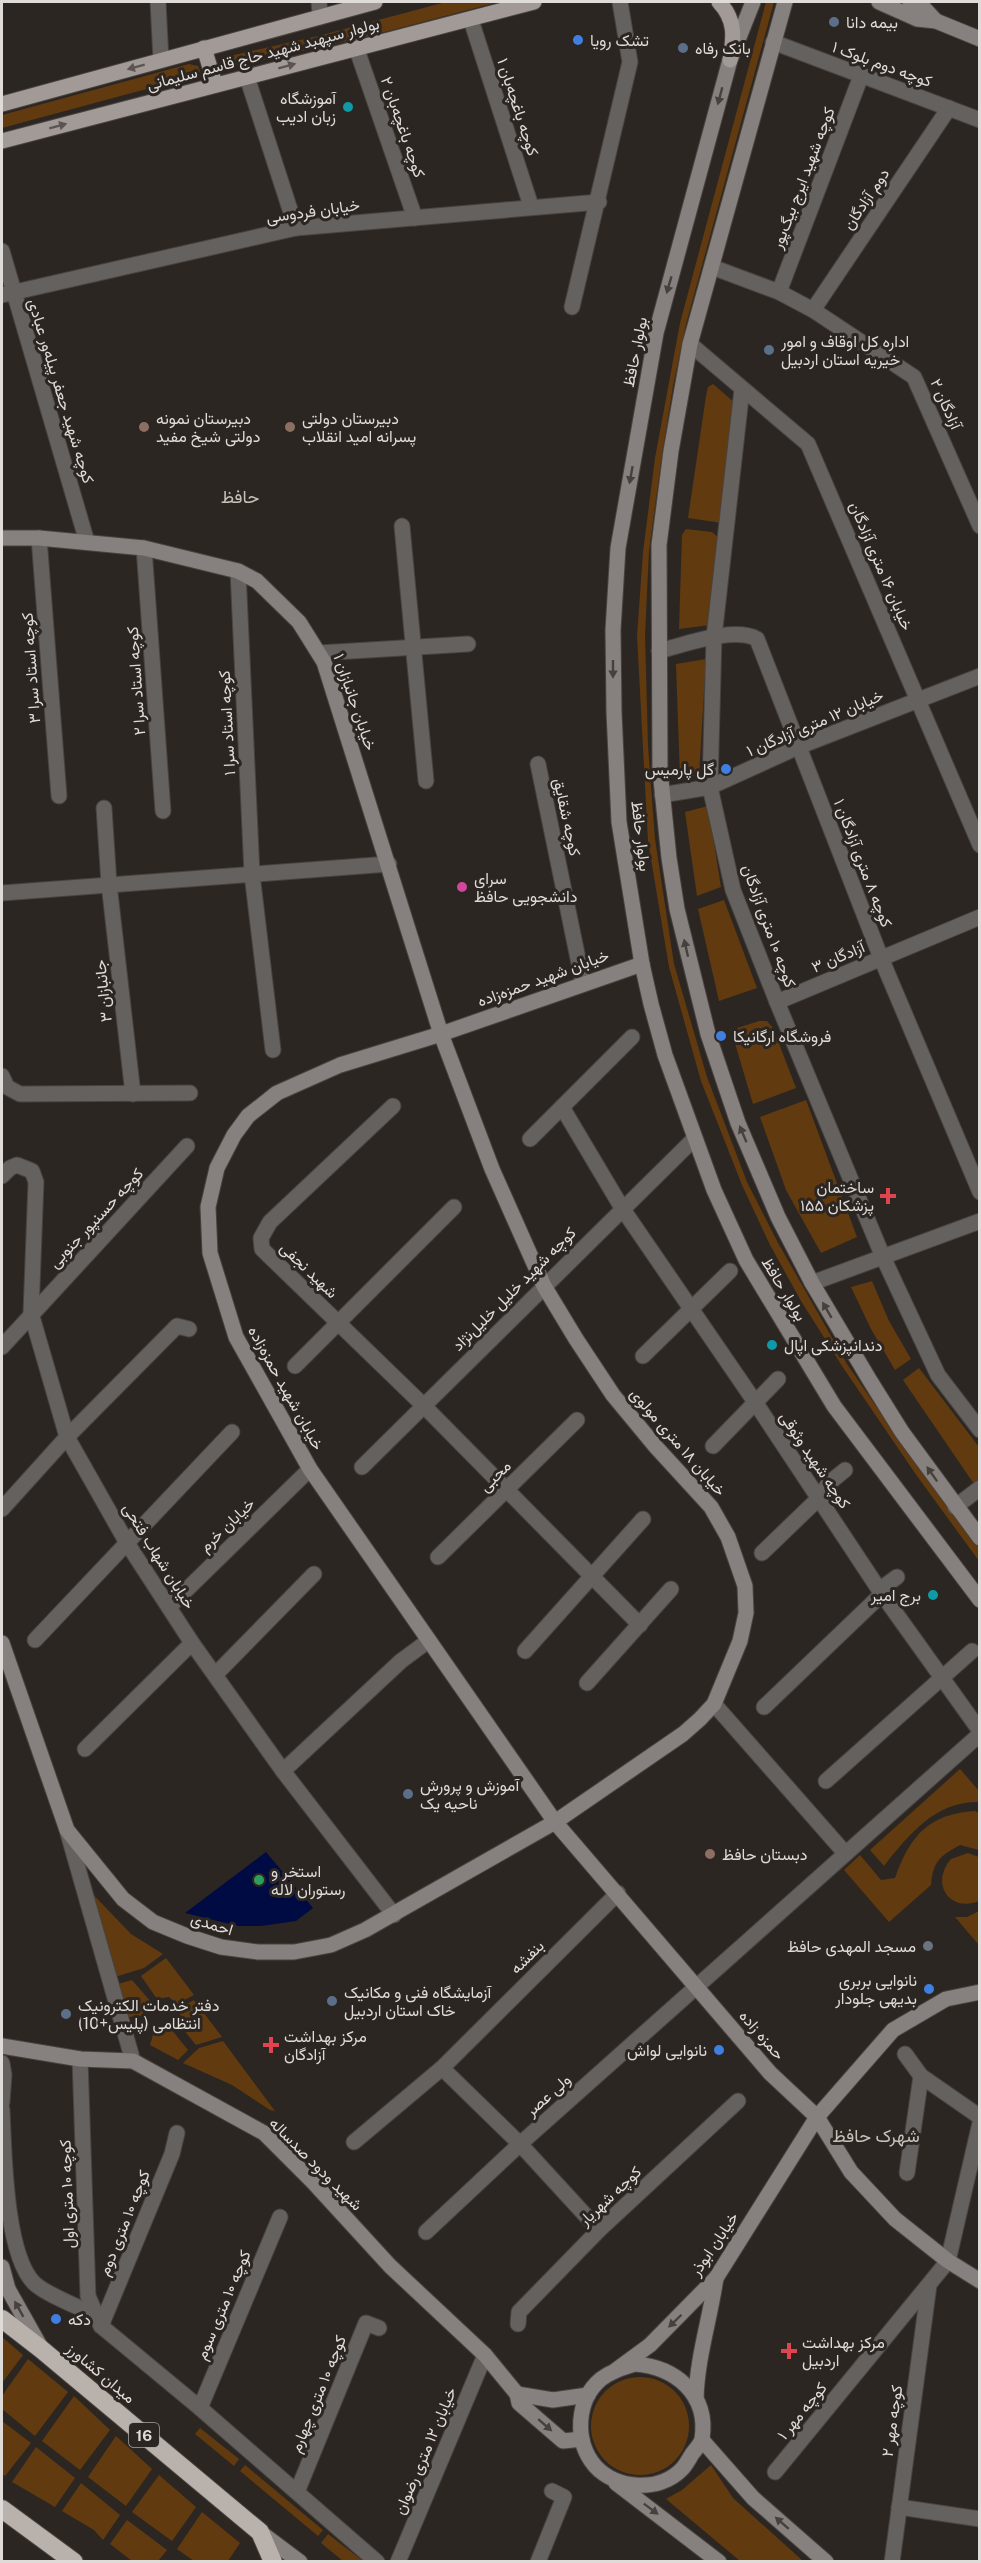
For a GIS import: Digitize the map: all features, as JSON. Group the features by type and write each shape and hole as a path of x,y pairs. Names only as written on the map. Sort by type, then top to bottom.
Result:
{"highway":[{"name":"میدان کشاورز","path":"2,2319 260,2532 273,2562"},
{"path":"2,2509 74,2562"}],"main road":[{"name":"بولوار سپهبد شهید حاج قاسم سلیمانی","path":"2,104 204,48 320,9 375,2"},
{"name":"بولوار سپهبد شهید حاج قاسم سلیمانی","path":"2,141 534,2"},
{"path":"719,2 732,21 734,37 730,60"},
{"path":"204,48 214,84"}],"street":[{"path":"158,2 161,60"},
{"path":"573,307 630,62 620,2"},
{"name":"بولوار حافظ","path":"753,2 730,60 656,333 618,548 613,665 619,822 642,964 665,1055 714,1190 746,1260 834,1406 980,1600"},
{"name":"بولوار حافظ","path":"785,2 690,345 671,451 659,545 658,651 662,795 677,909 708,1034 747,1144 778,1217 812,1283 891,1414 955,1507 980,1538"},
{"path":"879,2 917,19 936,21 980,39"},
{"path":"910,2 922,7 936,21"},
{"name":"کوچه باغچه‌بان ١","path":"471,20 531,206"},
{"name":"کوچه دوم بلوک ۱","path":"773,42 980,120"},
{"name":"کوچه باغچه‌بان ٢","path":"356,47 416,218"},
{"name":"کوچه شهید ایرج بیگ‌پور","path":"779,292 861,76"},
{"path":"247,77 296,228"},
{"name":"دوم آزادگان","path":"813,310 950,108"},
{"name":"خیابان فردوسی","path":"7,294 296,228 531,206 599,202"},
{"name":"کوچه شهید جعفر پیله‌ور عبادی","path":"2,251 7,294 87,542"},
{"name":"آزادگان ۲","path":"712,267 779,292 813,310 914,376 980,526"},
{"name":"خیابان ۱۶ متری آزادگان","path":"690,345 808,444 980,845"},
{"name":"کوچه ۱۰ متری آزادگان","path":"742,389 714,637 710,788 734,890 777,1002 883,1257 938,1375 980,1430"},
{"path":"402,526 426,781"},
{"name":"خیابان جانبازان ۱","path":"2,538 39,538 144,548 238,571 257,581 299,622 324,663 441,1034"},
{"name":"کوچه استاد سرا ۳","path":"39,538 59,796"},
{"name":"کوچه استاد سرا ۲","path":"144,548 163,811"},
{"name":"کوچه استاد سرا ۱","path":"238,571 252,874 273,1050"},
{"name":"کوچه ۸ متری آزادگان ۱","path":"658,651 714,637 747,633 757,639 881,958 980,1192"},
{"path":"319,653 468,644"},
{"name":"خیابان ۱۲ متری آزادگان ۱","path":"662,795 710,788 798,747 980,676"},
{"name":"کوچه شقایق","path":"538,764 584,983"},
{"name":"جانبازان ۳","path":"104,808 109,884 133,1094"},
{"path":"2,893 389,864"},
{"name":"آزادگان ۳","path":"777,1002 980,917"},
{"name":"خیابان شهید حمزه‌زاده","path":"555,1822 310,1469 236,1337 210,1253 208,1207 217,1168 234,1134 248,1116 277,1093 340,1065 441,1034 642,964"},
{"name":"خیابان ۱۸ متری مولوی","path":"441,1034 492,1169 544,1286 613,1395 656,1447 711,1507 738,1561 744,1586 746,1613 740,1641 714,1704 683,1734 555,1822"},
{"path":"530,1139 632,1037"},
{"path":"4,1082 20,1094 190,1093"},
{"name":"شهید نجفی","path":"393,1106 270,1222 261,1238 262,1249 423,1405 640,1624"},
{"name":"کوچه شهید وثوقی","path":"562,1107 622,1208 755,1402 880,1592 980,1732"},
{"name":"کوچه شهید خلیل خلیل‌نژاد","path":"362,1467 694,1139"},
{"name":"کوچه حسنپور جنوبی","path":"2,1347 187,1146"},
{"name":"خیابان شهاب فتحی","path":"2,1176 17,1165 32,1171 36,1182 31,1314 67,1437 127,1543 192,1643 284,1771 394,1915"},
{"path":"295,1366 454,1207"},
{"path":"812,1283 980,1221"},
{"path":"643,1356 730,1271"},
{"path":"2,1509 67,1437 177,1326 189,1329"},
{"path":"713,1446 778,1379"},
{"name":"محبی","path":"438,1557 576,1420"},
{"path":"35,1640 232,1432"},
{"name":"خیابان خرم","path":"170,1606 310,1469"},
{"path":"762,1553 819,1498 829,1483 845,1470"},
{"path":"955,1507 980,1488"},
{"path":"525,1651 643,1519"},
{"path":"215,1675 314,1574"},
{"path":"764,1707 897,1576"},
{"path":"587,1683 671,1589"},
{"path":"284,1771 401,1661 428,1641"},
{"name":"احمدی","path":"2,1643 7,1673 67,1830 123,1899 153,1922 187,1936 221,1947 258,1952 294,1952 331,1945 394,1915 555,1822"},
{"path":"86,1749 192,1643"},
{"path":"826,1781 972,1651"},
{"path":"714,1704 845,1853"},
{"name":"ولی عصر","path":"426,2232 520,2144 980,1732"},
{"name":"حمزه زاده","path":"555,1822 770,2073 817,2116 851,2172 896,2219 948,2261 980,2281"},
{"path":"67,1830 133,2061"},
{"name":"بنفشه","path":"354,2142 442,2068 618,1893"},
{"name":"خیابان ابوذر","path":"616,2370 650,2346 716,2278 817,2116 893,2030 946,1999 980,1992"},
{"name":"شهید ودود صدساله","path":"2,2046 80,2059 133,2061 264,2133 313,2182 390,2266 485,2355 517,2394 519,2403 563,2441 582,2439"},
{"path":"905,2054 921,2076 980,2117"},
{"name":"کوچه ۱۰ متری اول","path":"80,2059 88,2296 98,2321"},
{"path":"2,2063 4,2075 2,2102"},
{"path":"442,2068 520,2144 599,2230"},
{"path":"907,2173 921,2076"},
{"name":"کوچه شهریار","path":"519,2324 519,2312 599,2230 738,2101"},
{"path":"2,2109 4,2165 14,2236 23,2268 35,2284 98,2321 377,2562"},
{"path":"948,2261 980,2123"},
{"name":"کوچه ۱۰ متری دوم","path":"98,2321 172,2154 177,2133"},
{"name":"کوچه ۱۰ متری سوم","path":"200,2408 280,2217"},
{"name":"کوچه مهر ۱","path":"775,2472 948,2261"},
{"path":"2,2267 8,2289 41,2349"},
{"path":"604,2474 633,2485 644,2486 664,2481 681,2470 702,2440 701,2417 696,2399 697,2375 709,2324 716,2278"},
{"name":"کوچه مهر ۲","path":"892,2562 929,2285"},
{"name":"کوچه ۱۰ متری چهارم","path":"297,2492 366,2323 379,2328"},
{"name":"خیابان ۱۲ متری رضوان","path":"398,2562 485,2355"},
{"path":"696,2399 685,2384 671,2372 654,2366 635,2364 616,2370 600,2380 588,2395 581,2414 582,2439 588,2455 604,2474 719,2562"},
{"path":"517,2394 553,2400 588,2395"},
{"path":"702,2440 753,2498 826,2562"},
{"path":"538,2562 564,2497 552,2491"},
{"path":"899,2507 980,2519"},
{"path":"260,2532 300,2562"}],"shaded area":[{"path":"446,2 498,2 373,35 233,67 228,62 230,56 318,36"},
{"path":"766,2 774,2 686,324 673,386 649,551 645,635 648,746 655,839 674,964 707,1077 747,1182 777,1241 847,1364 922,1473 979,1547 979,1561 917,1476 801,1301 770,1245 742,1185 701,1081 669,967 648,841 637,636 643,552 655,458 680,323"},
{"path":"189,64 198,66 200,71 196,78 2,128 2,115"},
{"path":"713,384 735,403 722,523 688,518 706,396 708,387"},
{"path":"686,529 712,532 719,538 710,625 679,629 682,535"},
{"path":"706,659 699,776 680,777 676,664"},
{"path":"708,806 721,887 697,896 685,812"},
{"path":"724,900 757,988 719,1001 698,909"},
{"path":"759,1021 767,1021 773,1028 796,1088 753,1104 731,1030"},
{"path":"806,1100 857,1237 821,1253 786,1190 760,1117"},
{"path":"872,1281 889,1321 911,1359 895,1370 871,1329 851,1287"},
{"path":"919,1368 979,1447 979,1480 974,1484 903,1380"},
{"path":"960,1769 979,1791 979,1802 964,1803 937,1813 903,1842 884,1866 870,1850"},
{"path":"975,1811 979,1813 979,1850 960,1845 943,1856 936,1865 931,1885 889,1922 844,1870 860,1855 881,1880 895,1878 907,1850 923,1830 933,1822 945,1817"},
{"name":"استخر و رستوران لاله","path":"266,1852 313,1908 296,1921 261,1926 238,1926 185,1913"},
{"path":"968,1853 979,1857 979,1901 968,1904 959,1903 946,1894 942,1877 951,1859"},
{"path":"85,1886 131,1934 163,1954 144,1968 115,1977"},
{"path":"979,1911 979,1945 955,1917 967,1917"},
{"path":"166,1958 194,1995 177,2004 169,1997 157,1999 141,1976"},
{"path":"132,1980 151,2002 147,2015 129,2017 118,1984"},
{"path":"194,2000 222,2037 196,2045 179,2024 180,2008"},
{"path":"155,2028 163,2031 171,2029 188,2050 178,2060 150,2045"},
{"path":"223,2041 275,2111 232,2085 183,2063 199,2048"},
{"path":"2,2337 23,2355 2,2383"},
{"path":"28,2359 68,2392 35,2436 2,2409 2,2396"},
{"path":"640,2377 659,2380 675,2391 686,2407 689,2426 686,2445 675,2461 659,2472 640,2475 621,2472 605,2461 594,2445 591,2426 594,2407 605,2391 621,2380"},
{"path":"74,2396 110,2430 80,2470 42,2441"},
{"path":"2,2421 31,2443 5,2476 2,2474"},
{"path":"200,2428 239,2459 234,2466 195,2434"},
{"path":"116,2436 152,2469 126,2506 88,2477"},
{"path":"36,2447 75,2478 55,2507 12,2482"},
{"path":"245,2465 323,2530 318,2536 240,2471"},
{"path":"711,2465 733,2498 803,2561 740,2561 666,2499 682,2490"},
{"path":"159,2475 196,2507 172,2541 132,2512"},
{"path":"81,2483 120,2515 103,2540 94,2530 62,2511"},
{"path":"202,2512 240,2543 228,2561 194,2561 177,2549"},
{"path":"127,2520 167,2550 158,2561 132,2561 110,2544"},
{"path":"328,2534 363,2561 343,2561 321,2543"}],"place":[{"name":"بیمه دانا","path":"834,22"},
{"name":"تشک رویا","path":"578,40"},
{"name":"بانک رفاه","path":"683,48"},
{"name":"آموزشگاه زبان ادیب","path":"348,107"},
{"name":"اداره کل اوقاف و امور خیریه استان اردبیل","path":"769,350"},
{"name":"دبیرستان نمونه دولتی شیخ مفید","path":"144,427"},
{"name":"دبیرستان دولتی پسرانه امید انقلاب","path":"290,427"},
{"name":"گل پارمیس","path":"726,769"},
{"name":"سرای دانشجویی حافظ","path":"462,887"},
{"name":"فروشگاه ارگانیکا","path":"721,1036"},
{"name":"ساختمان پزشکان ۱۵۵","path":"888,1196"},
{"name":"دندانپزشکی اپال","path":"772,1345"},
{"name":"برج امیر","path":"933,1595"},
{"name":"آموزش و پرورش ناحیه یک","path":"408,1794"},
{"name":"دبستان حافظ","path":"710,1854"},
{"name":"استخر و رستوران لاله","path":"259,1880"},
{"name":"مسجد المهدی حافظ","path":"928,1946"},
{"name":"نانوایی بربری بدیهی جلودار","path":"929,1989"},
{"name":"آزمایشگاه فنی و مکانیک خاک استان اردبیل","path":"332,2001"},
{"name":"دفتر خدمات الکترونیک انتظامی (پلیس+10)","path":"66,2014"},
{"name":"مرکز بهداشت آزادگان","path":"271,2045"},
{"name":"نانوایی لواش","path":"719,2050"},
{"name":"دکه","path":"56,2319"},
{"name":"مرکز بهداشت اردبیل","path":"789,2351"}],"district":[{"name":"حافظ","path":"240,496"},
{"name":"شهرک حافظ","path":"876,2135"}]}
